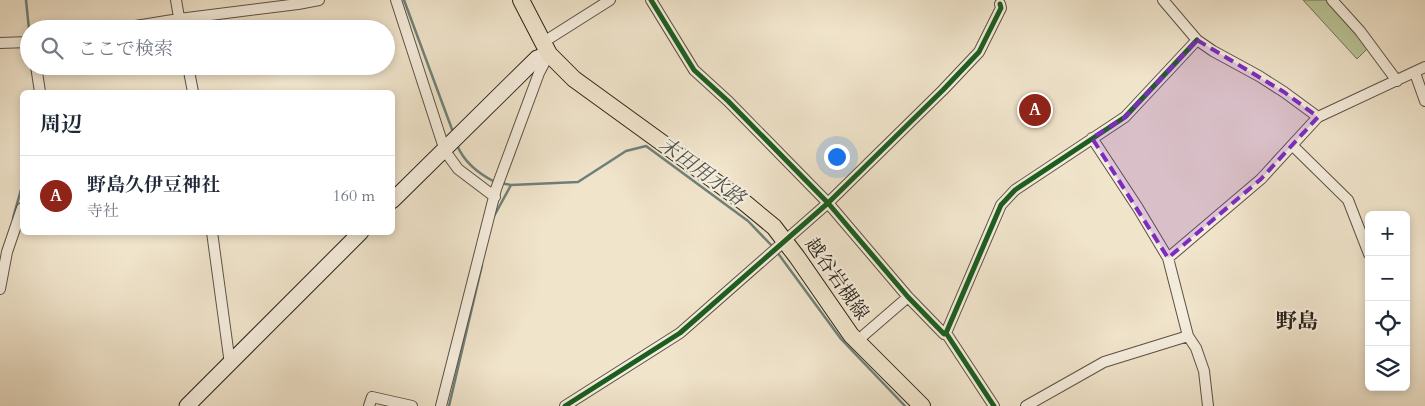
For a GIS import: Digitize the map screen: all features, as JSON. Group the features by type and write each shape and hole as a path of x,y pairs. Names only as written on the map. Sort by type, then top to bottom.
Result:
{"main road":[{"name":"越谷岩槻線","path":"521,0 546,48 574,78 761,215 779,246 857,341 922,406"}],"street":[{"path":"176,0 179,20"},
{"path":"204,20 319,0"},
{"path":"396,0 444,150 458,169 495,197"},
{"path":"395,198 546,48 610,0"},
{"path":"651,0 694,70 728,101 828,203 908,297 944,334 946,333 994,406"},
{"path":"1163,0 1197,40 1259,76 1318,117"},
{"path":"1332,0 1360,31 1397,81"},
{"path":"565,406 680,333 828,203 980,52 1001,8 1000,4"},
{"path":"946,333 1001,205 1015,190 1125,118 1197,40"},
{"path":"0,43 20,42"},
{"path":"441,406 496,189 546,48"},
{"path":"1168,258 1261,179 1318,117 1425,67"},
{"path":"1415,73 1425,101"},
{"path":"37,75 40,90"},
{"path":"190,75 193,90"},
{"path":"1092,138 1168,258 1188,336 1196,348 1204,371 1208,406"},
{"path":"1292,146 1348,200 1365,244"},
{"path":"0,289 7,252 20,214"},
{"path":"212,235 230,364"},
{"path":"187,406 358,235"},
{"path":"857,341 908,297"},
{"path":"1026,406 1104,362 1188,336"},
{"path":"369,406 372,397 412,406"}],"highlighted area":[{"path":"1197,40 1284,92 1318,117 1261,179 1168,258 1092,138 1125,117"}],"green space":[{"path":"1303,0 1328,0 1369,47 1357,59"}],"waterway":[{"path":"26,0 28,20"},
{"name":"末田用水路","path":"404,0 453,132"},
{"name":"末田用水路","path":"457,145 473,167 495,182"},
{"name":"末田用水路","path":"500,183 511,185 578,182 626,151 646,146 748,221 774,248"},
{"path":"493,218 511,185"},
{"path":"13,218 20,193"},
{"name":"末田用水路","path":"777,252 841,339 905,406"},
{"path":"449,406 482,265"}],"cycle path":[{"path":"651,0 694,70 728,101 828,203 908,297 944,334 946,333 994,406"},
{"path":"565,406 680,333 828,203 979,52 1001,8 1000,4"},
{"path":"946,333 1001,205 1015,190 1125,117 1197,40"}],"place":[{"name":"野島久伊豆神社","path":"1035,110"}],"district":[{"name":"野島","path":"1297,321"}]}
